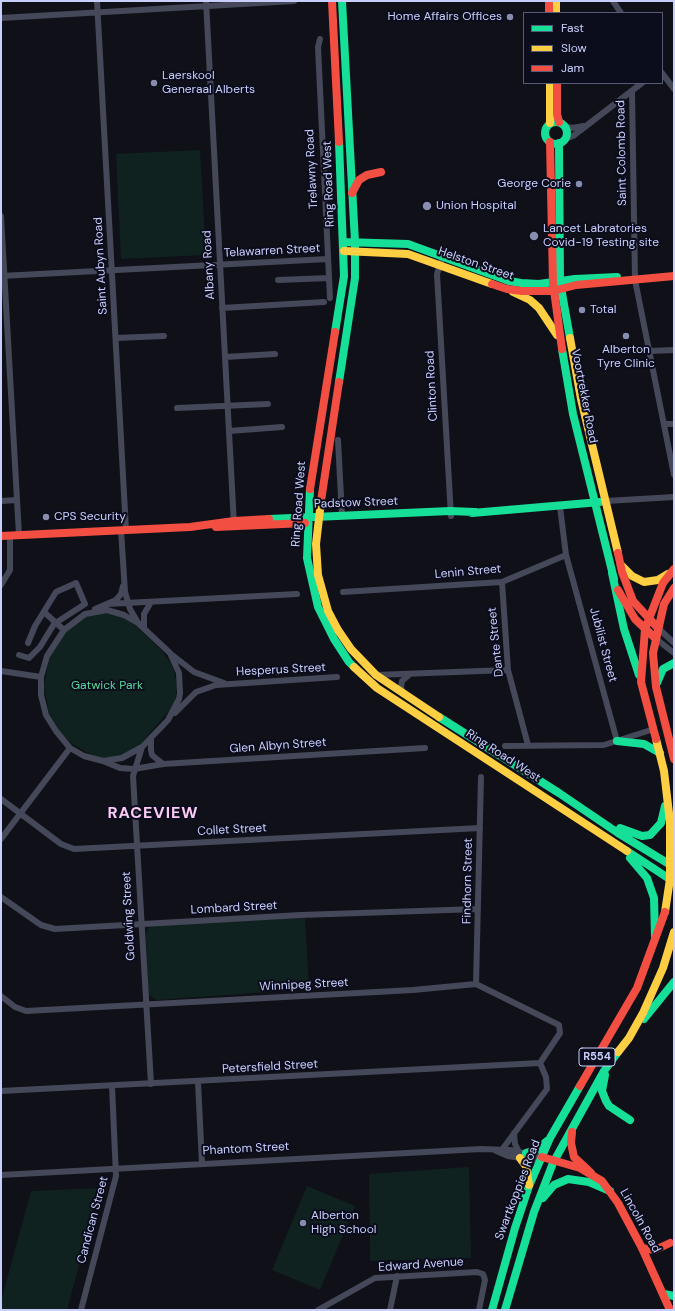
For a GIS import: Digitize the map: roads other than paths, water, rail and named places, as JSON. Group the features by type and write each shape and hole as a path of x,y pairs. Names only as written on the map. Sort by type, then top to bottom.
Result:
{"main road":[{"name":"Ring Road West","path":"332,1 344,242 344,276 314,460 308,520 307,558 318,607 324,621 349,662 369,681 401,705 510,773 672,880"},
{"name":"Ring Road West","path":"342,1 355,251 353,293 318,519 318,575 328,610 338,630 351,649 376,675 403,695 672,866"},
{"path":"549,1 549,12"},
{"path":"556,1 556,12"},
{"name":"Voortrekker Road","path":"550,84 558,124 566,135 562,141 557,286 581,399 621,565 634,601 657,628"},
{"name":"Voortrekker Road","path":"557,84 558,124"},
{"name":"Voortrekker Road","path":"558,124 546,127 545,133 546,138 550,142 561,342 573,414 612,573 623,601 635,619 655,638"},
{"path":"550,142 562,141"},
{"path":"352,193 359,180 367,175 381,172"},
{"name":"Helston Street","path":"344,242 408,244 509,281 520,284 557,286"},
{"name":"Helston Street","path":"344,251 401,252 507,289 576,285 635,278 674,276"},
{"path":"507,289 530,300 539,308 550,322 561,342"},
{"name":"Padstow Street","path":"318,519 560,507 606,501"},
{"name":"Padstow Street","path":"1,536 308,520 342,516 450,513"},
{"path":"621,565 632,576 644,582 658,580 672,571"},
{"path":"641,682 642,653 646,629 656,598 672,571"},
{"name":"Swartkoppies Road","path":"492,1310 507,1252 529,1186 550,1138 637,988 656,941 666,909 672,880 670,822 660,752 641,682 624,629 612,573"},
{"path":"674,588 664,604 657,628 653,667 656,686 674,759"},
{"path":"656,686 663,669 674,662"},
{"path":"617,741 644,744 660,752"},
{"path":"585,812 602,818 630,833 642,836 650,835 661,823 667,795"},
{"path":"611,841 640,868 647,878 654,898 656,941"},
{"name":"Swartkoppies Road","path":"506,1310 520,1256 534,1212 554,1162 610,1063 629,1038 652,994 674,932"},
{"path":"629,1038 674,982"},
{"path":"610,1063 602,1084 604,1096 609,1106 630,1120"},
{"path":"572,1128 571,1143 574,1157 591,1173"},
{"path":"529,1186 526,1166 522,1154 538,1149 550,1138"},
{"name":"Phantom Street","path":"541,1159 566,1164"},
{"name":"Lincoln Road","path":"566,1164 591,1173 602,1181 610,1191 642,1248 670,1310"},
{"path":"534,1212 549,1189 563,1181 580,1180 610,1191"},
{"path":"642,1248 655,1250 670,1243"},
{"path":"664,1294 674,1296"}],"street":[{"name":"Saint Aubyn Road","path":"97,1 116,338 124,583 127,602"},
{"path":"1,18 98,13 206,4 294,1"},
{"path":"613,1 620,12"},
{"name":"Albany Road","path":"206,4 234,524"},
{"name":"Trelawny Road","path":"320,39 318,47 330,298"},
{"path":"663,74 674,89"},
{"path":"562,141 574,136 584,126 641,84"},
{"name":"Saint Colomb Road","path":"632,91 635,278 674,475"},
{"path":"558,124 572,128 584,126"},
{"path":"1,216 3,276 19,535"},
{"name":"Clinton Road","path":"443,256 439,265 438,290 450,513"},
{"name":"Telawarren Street","path":"3,276 328,259"},
{"path":"278,280 329,278"},
{"path":"222,308 324,302"},
{"path":"116,338 164,336"},
{"path":"650,351 674,350"},
{"path":"225,357 275,354"},
{"path":"177,408 268,404"},
{"path":"664,424 674,424"},
{"path":"229,431 282,427"},
{"path":"338,440 342,516"},
{"name":"Padstow Street","path":"606,501 674,497"},
{"path":"1,501 17,500"},
{"path":"560,507 566,555"},
{"path":"1,584 10,570 10,536"},
{"name":"Lenin Street","path":"343,592 502,582 566,555"},
{"name":"Jubilist Street","path":"566,555 617,741"},
{"name":"Dante Street","path":"502,582 508,670 528,745"},
{"path":"19,655 29,658 40,647 56,623 85,604 76,583 56,592 35,626 28,643"},
{"path":"82,615 107,610 124,615 142,627 170,653 177,667 180,687 179,699 168,720 142,748 122,758 103,761 84,756 70,748 56,731 46,715 41,695 41,677 47,656 64,630 82,615 107,604 120,596 124,583"},
{"path":"107,604 297,594"},
{"path":"127,602 142,627"},
{"path":"142,627 144,614 151,602"},
{"path":"44,612 64,630"},
{"path":"657,628 674,643"},
{"path":"655,638 674,653"},
{"name":"Hesperus Street","path":"170,653 194,672 226,684"},
{"path":"369,681 376,675 508,670"},
{"path":"1,671 41,677"},
{"path":"403,695 400,687 402,681 410,674"},
{"name":"Hesperus Street","path":"168,720 196,692 205,688 226,684 337,678"},
{"path":"505,746 595,745 617,741 654,729"},
{"path":"151,738 152,755 163,764"},
{"path":"1,839 70,748"},
{"name":"Goldwing Street","path":"142,748 134,769 136,846 150,1084"},
{"name":"Glen Albyn Street","path":"103,761 120,768 134,769 163,764 425,748"},
{"name":"Findhorn Street","path":"476,984 481,778"},
{"name":"Collet Street","path":"1,800 67,848 74,849 480,828"},
{"name":"Lombard Street","path":"1,896 48,928 301,915 478,909"},
{"path":"476,984 559,1025 560,1033 540,1063 546,1077 547,1089 500,1151"},
{"name":"Winnipeg Street","path":"1,996 15,1006 26,1011 413,990 476,984"},
{"name":"Petersfield Street","path":"1,1091 198,1082 540,1063"},
{"path":"198,1082 202,1164"},
{"name":"Candican Street","path":"81,1310 115,1181 117,1168 112,1086"},
{"path":"514,1133 515,1144 522,1154"},
{"name":"Phantom Street","path":"1,1175 493,1150 522,1154 541,1159"},
{"name":"Edward Avenue","path":"318,1310 375,1278 477,1272 484,1276 479,1310"},
{"path":"390,1310 397,1276"}],"place":[{"name":"Home Affairs Offices","path":"510,17"},
{"name":"Laerskool Generaal Alberts","path":"154,83"},
{"name":"George Corie","path":"579,184"},
{"name":"Union Hospital","path":"427,206"},
{"name":"Lancet Labratories Covid-19 Testing site","path":"534,236"},
{"name":"Total","path":"582,310"},
{"name":"Alberton Tyre Clinic","path":"626,336"},
{"name":"CPS Security","path":"46,517"},
{"name":"Alberton High School","path":"303,1223"}],"district":[{"name":"RACEVIEW","path":"153,814"}],"park label":[{"name":"Gatwick Park","path":"107,686"}]}
